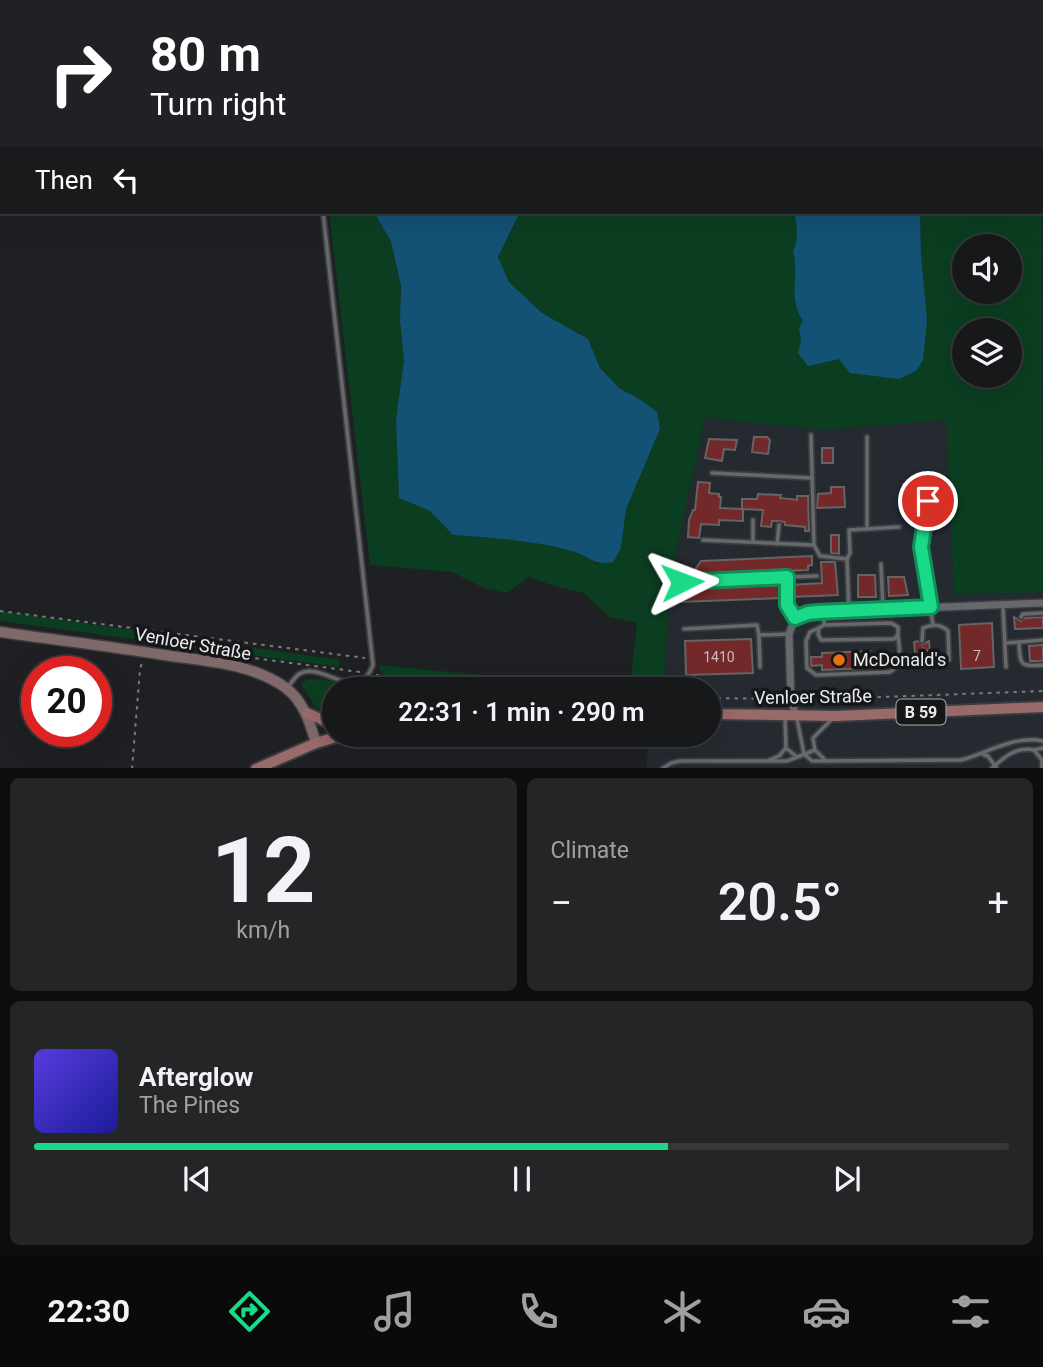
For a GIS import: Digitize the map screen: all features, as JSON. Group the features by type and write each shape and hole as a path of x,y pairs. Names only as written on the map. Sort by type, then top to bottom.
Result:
{"main road":[{"name":"Venloer Straße","path":"0,632 243,668 286,688 307,713 316,743"},
{"name":"Venloer Straße","path":"721,714 836,716 1043,707"},
{"path":"307,713 322,719"},
{"path":"256,768 322,741"}],"street":[{"path":"791,716 789,634 795,618 808,613 824,612 1043,603"}],"lane":[{"path":"286,688 299,674 309,671 354,684 370,674 373,658 323,214"},
{"path":"811,435 814,545 820,556 846,559"},
{"path":"867,437 867,529"},
{"path":"712,473 812,478"},
{"path":"928,501 921,547 933,625"},
{"path":"752,542 753,520"},
{"path":"777,544 779,525"},
{"path":"849,611 846,559 850,553 849,530 899,527"},
{"path":"702,540 814,545"},
{"path":"881,564 883,609"},
{"path":"682,582 817,576"},
{"path":"787,577 787,605 795,618"},
{"path":"1003,605 1006,667"},
{"path":"824,612 824,625"},
{"path":"1021,617 1023,614 1043,613"},
{"path":"891,622 898,626 899,662 894,670 816,675 807,668 806,641 810,632 824,625 891,622"},
{"path":"684,629 757,625 760,667"},
{"path":"922,641 923,628 933,625 944,627 948,631 949,660 931,666 925,663 923,652"},
{"path":"819,628 818,635 821,640 826,641 894,639 898,635"},
{"path":"758,635 789,634"},
{"path":"1005,643 1043,640"},
{"path":"1019,642 1022,663 1029,666 1043,665"},
{"path":"767,761 779,756 786,748 791,716"},
{"path":"791,716 804,754 812,761 961,760 982,755 1003,744 1019,740 1043,741"},
{"path":"826,761 815,750 813,738 836,716"},
{"path":"786,748 796,757"},
{"path":"982,755 988,756 994,767 1012,752 1025,748 1043,748"},
{"path":"663,767 680,761 787,761 815,750"},
{"path":"1034,750 1042,760 1042,768"}],"path":[{"path":"0,611 344,657 373,658"},
{"path":"132,768 140,669 145,652"},
{"path":"721,698 860,699 1043,691"}],"shaded area":[{"path":"705,418 826,430 946,420 954,594 1043,592 1043,768 646,768 648,747 721,747 721,677 664,677 671,576"}],"green space":[{"path":"329,214 375,214 391,242 401,286 400,320 404,360 396,419 399,498 430,511 453,535 513,539 575,551 598,564 621,548 626,509 660,429 641,400 619,388 600,368 588,339 542,313 509,282 498,257 518,216 522,214 794,214 797,232 793,251 795,295 803,321 799,328 808,365 839,358 921,255 920,214 1042,214 1043,592 954,595 946,420 826,430 705,418 671,576 664,677 631,677 637,623 609,617 584,593 529,577 507,593 484,588 452,572 370,565"},
{"path":"0,611 339,660 339,667 0,621"},
{"path":"378,665 502,677 384,677"},
{"path":"322,679 322,711 315,707 301,684"}],"water":[{"path":"375,214 522,214 518,216 498,257 509,282 542,313 588,339 600,368 619,388 657,412 660,429 626,509 621,548 613,562 596,562 578,553 543,544 453,535 430,511 399,498 396,419 404,360 400,320 401,286 391,242"},
{"path":"794,214 920,214 927,320 923,360 916,371 899,379 850,373 839,359 808,366 798,353 801,341 799,328 803,321 798,312 795,295 793,251"}],"building":[{"path":"754,437 767,437 770,440 768,454 752,452"},
{"path":"709,439 737,440 735,450 724,449 722,461 705,458"},
{"path":"822,448 833,448 833,463 822,463"},
{"path":"698,482 710,483 709,493 719,494 721,497 720,508 742,509 742,499 757,499 758,494 781,495 780,498 797,500 797,496 808,496 809,531 805,531 805,527 785,525 785,522 779,521 772,521 771,527 761,526 763,510 743,509 743,521 719,520 719,525 701,524 699,538 688,537"},
{"path":"903,484 917,484 918,510 905,511"},
{"path":"831,487 844,487 845,507 817,508 818,494 831,493"},
{"path":"831,535 839,535 839,554 831,553"},
{"path":"812,556 812,565 808,566 808,570 696,574 696,568 701,561"},
{"path":"821,562 835,562 838,595 791,597 791,585 822,583"},
{"path":"858,575 875,575 876,597 858,597"},
{"path":"888,577 904,577 908,595 889,596"},
{"path":"783,585 782,598 679,602 681,589"},
{"path":"1014,617 1021,621 1025,618 1043,617 1043,628 1015,629"},
{"path":"992,623 994,667 961,669 959,625"},
{"path":"751,639 753,673 686,675 685,641"},
{"path":"918,641 922,645 929,641 930,652 923,648 919,653 915,653 914,642"},
{"path":"1043,645 1043,661 1030,661 1029,646"},
{"path":"870,651 871,668 822,670 822,665 811,666 811,657 822,657 822,653"}],"place":[{"name":"McDonald's","path":"839,660"}],"route":[{"path":"682,582 787,577 787,605 795,618 818,612 931,607 921,547 928,501"}]}
